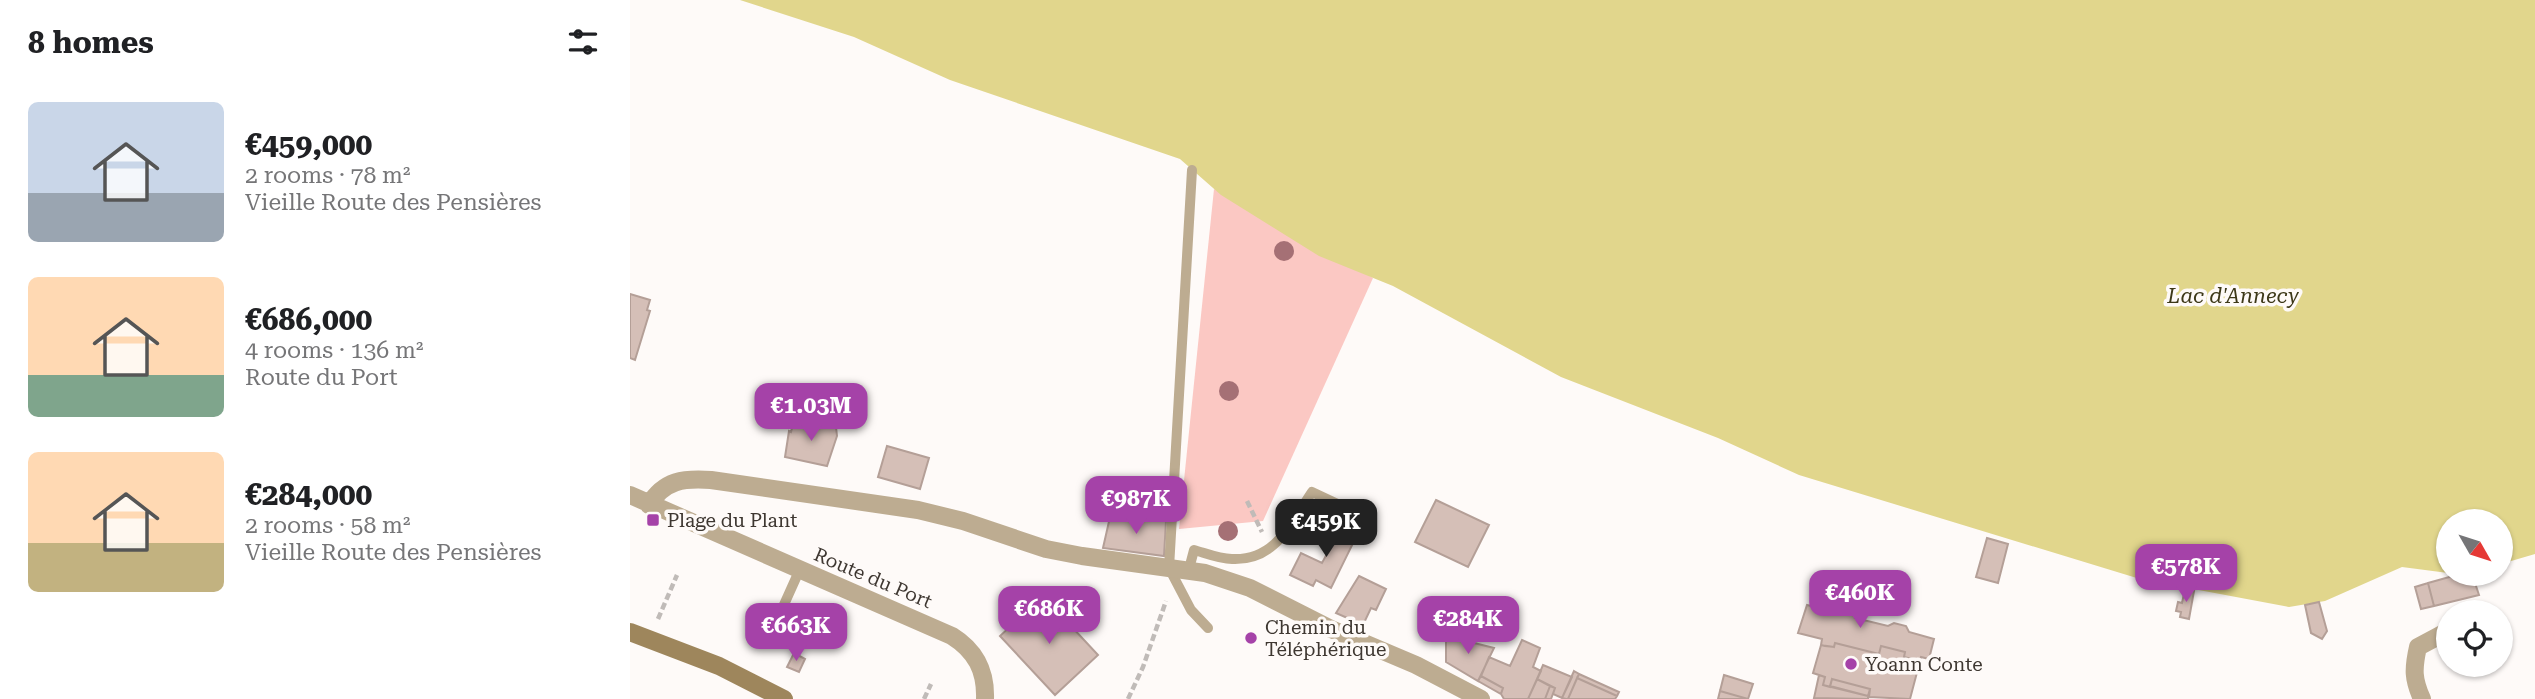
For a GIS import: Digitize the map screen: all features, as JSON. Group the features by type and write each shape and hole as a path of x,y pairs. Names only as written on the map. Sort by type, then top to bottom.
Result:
{"main road":[{"path":"630,632 719,666 784,699"}],"street":[{"path":"649,505 658,491 681,481 711,480 918,510 1082,556 1189,569 1250,588 1331,629 1416,665 1481,699"},
{"name":"Route du Port","path":"630,495 938,628 970,649 983,672 985,699"},
{"path":"2422,699 2415,683 2418,648 2436,636"}],"lane":[{"path":"1192,170 1169,568 1191,610 1208,628"},
{"path":"1189,569 1194,550 1231,559 1258,555 1278,543 1312,492 1346,508"},
{"path":"778,618 800,569"}],"path":[{"path":"1247,501 1269,548"},
{"path":"1128,699 1143,667 1166,603 1169,568"},
{"path":"667,598 677,575"},
{"path":"924,699 931,684"}],"shaded area":[{"path":"1214,189 1373,278 1263,521 1179,529"}],"water":[{"name":"Lac d'Annecy","path":"740,0 2535,0 2535,554 2513,560 2513,509 2436,509 2436,571 2402,567 2325,601 2289,607 2140,579 1799,475 1718,438 1561,377 1393,286 1319,256 1221,195 1180,159 950,80 854,37"}],"building":[{"path":"630,294 650,300 647,310 650,311 635,360 630,358"},
{"path":"794,420 836,427 837,436 827,466 785,457 789,431 791,432"},
{"path":"887,446 929,458 920,489 878,477"},
{"path":"1436,500 1489,525 1468,567 1415,542"},
{"path":"1110,517 1166,521 1164,556 1103,548"},
{"path":"1333,518 1346,525 1339,537 1327,531"},
{"path":"1346,525 1359,531 1331,588 1316,580 1313,586 1290,575 1301,553 1322,563 1329,550 1320,545 1327,531 1339,537"},
{"path":"1987,538 2008,544 1998,583 1976,577"},
{"path":"1359,576 1386,589 1376,610 1371,608 1363,625 1336,613"},
{"path":"2436,581 2436,586 2476,586 2479,595 2459,600 2436,600 2434,606 2428,583"},
{"path":"2428,583 2434,606 2421,609 2415,587"},
{"path":"2185,589 2194,591 2189,619 2180,617 2181,612 2176,611 2178,602 2182,603"},
{"path":"1846,590 1861,594 1855,618 1888,626 1894,623 1906,626 1909,632 1934,639 1929,659 1921,657 1920,661 1904,657 1905,652 1881,646 1879,654 1835,643 1834,647 1825,646 1821,645 1822,639 1798,633 1807,605 1819,608 1821,600 1841,605"},
{"path":"1043,596 1098,655 1055,695 1000,636"},
{"path":"2319,602 2327,631 2322,639 2311,633 2305,605"},
{"path":"1446,636 1494,648 1478,681 1446,662"},
{"path":"1522,640 1540,648 1533,667 1541,671 1528,699 1504,699 1501,694 1503,688 1481,676 1489,657 1510,666"},
{"path":"1835,643 1879,654 1881,646 1905,652 1904,657 1920,661 1910,699 1869,697 1870,689 1832,679 1830,687 1823,685 1825,677 1813,673 1821,645 1834,647"},
{"path":"794,653 805,659 799,672 787,667"},
{"path":"1543,665 1572,677 1562,698 1553,694 1555,688 1537,679"},
{"path":"1574,671 1579,674 1568,699 1562,698"},
{"path":"1579,674 1619,692 1617,696 1577,678"},
{"path":"1724,675 1753,684 1748,699 1720,691"},
{"path":"1819,675 1825,677 1823,685 1868,696 1868,699 1814,698"},
{"path":"1481,676 1503,688 1501,694 1478,681"},
{"path":"1577,678 1617,696 1615,699 1568,699"},
{"path":"1537,679 1550,686 1545,699 1528,699"},
{"path":"1832,679 1870,689 1868,696 1830,686"},
{"path":"1550,686 1555,688 1551,699 1545,699"},
{"path":"1720,691 1748,699 1718,699"}],"place":[{"name":"Plage du Plant","path":"653,520"},
{"name":"Chemin du Téléphérique","path":"1251,638"},
{"name":"Yoann Conte","path":"1851,664"}]}
